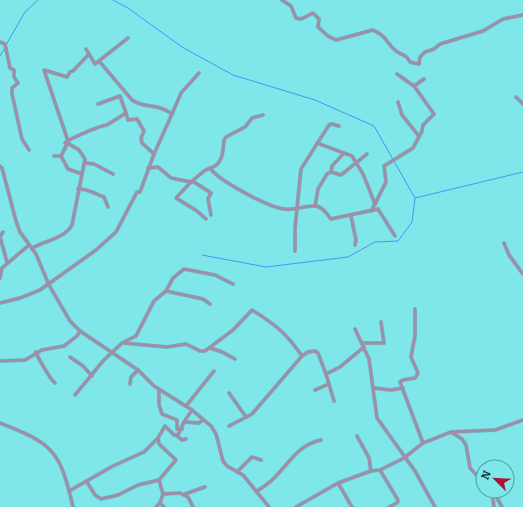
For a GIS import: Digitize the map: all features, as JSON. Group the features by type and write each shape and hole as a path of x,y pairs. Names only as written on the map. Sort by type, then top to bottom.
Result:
{"street":[{"path":"282,0 291,6 296,18 301,19 314,13 319,19 318,27 328,36 336,40 373,30 388,40 396,51 407,56 410,62 418,64 420,57 425,52 434,49 440,44 483,31 503,19 523,15"},
{"path":"86,49 95,64 100,62 128,38"},
{"path":"0,42 5,44 10,68 14,70 14,77 18,83 12,88 12,94 22,139 29,150"},
{"path":"32,248 44,241 64,235 72,225 85,159 82,154 71,147 44,70 67,78 70,72 73,71 89,54"},
{"path":"100,62 137,104 164,108 172,114"},
{"path":"0,303 20,298 49,285 54,279 96,250 116,232 137,192 140,192 148,168 181,93 199,73"},
{"path":"371,211 376,204 386,182 384,166 409,152 427,119 434,114 414,86 397,74"},
{"path":"414,86 424,79"},
{"path":"98,104 120,96 128,120 135,118 143,127 142,143 154,154"},
{"path":"516,97 523,104"},
{"path":"398,102 402,115 418,135"},
{"path":"61,156 67,144 65,143 68,139 103,125 107,125 126,113"},
{"path":"206,219 197,211 176,198 204,171 216,166 220,162 224,140 226,137 245,127 252,118 262,115"},
{"path":"295,251 295,228 301,169 329,125 332,124 339,126"},
{"path":"317,143 352,156 357,163 376,204"},
{"path":"316,206 320,184 330,172 332,166 344,153"},
{"path":"330,172 341,175 367,154"},
{"path":"54,156 61,156"},
{"path":"61,156 68,168 82,174"},
{"path":"84,163 94,164 113,174"},
{"path":"0,166 2,168 16,221 29,245 36,254 49,285 70,321 80,331 138,370 159,390 192,410 211,426 216,434 223,461 227,466 243,475 269,507"},
{"path":"148,168 162,168 167,176 194,182 211,193 208,199 211,215"},
{"path":"210,168 216,175 232,186 272,205 285,209 316,206 326,211 331,219 351,216 378,209 395,236"},
{"path":"78,189 86,189 104,197 108,207"},
{"path":"351,216 356,240 355,245"},
{"path":"3,232 1,240 7,262"},
{"path":"504,243 509,255 523,274"},
{"path":"0,278 2,268 7,262 29,245"},
{"path":"75,395 103,361 122,343 136,336 154,301 166,291 172,278 184,269 215,275 233,284"},
{"path":"166,291 203,299 210,304"},
{"path":"415,309 415,336 411,358 418,373 415,378 401,380 423,443"},
{"path":"122,343 167,347 186,344 200,351 210,348 233,330 252,310 268,320 288,337 302,356"},
{"path":"362,343 384,343 381,322"},
{"path":"355,329 369,360 377,418 404,458 415,471 435,507"},
{"path":"0,361 25,360 34,355 36,352 64,346 74,339 80,331"},
{"path":"326,374 340,367 364,347"},
{"path":"210,348 222,352 234,359"},
{"path":"36,352 45,367 48,377 55,383"},
{"path":"229,426 252,414 302,356 308,352 316,352 326,374 334,401"},
{"path":"70,357 83,366 92,376"},
{"path":"130,384 131,377 138,370"},
{"path":"186,406 214,371"},
{"path":"315,390 329,384"},
{"path":"374,388 391,390 403,388"},
{"path":"159,390 159,405 162,414 177,420 177,429 182,428"},
{"path":"229,393 246,416"},
{"path":"176,436 180,433 184,422 192,410"},
{"path":"184,422 200,423 204,420"},
{"path":"296,507 338,483 371,470 380,470 404,458 423,443 451,432 496,430 523,420"},
{"path":"0,423 30,435 53,451 59,461 73,507"},
{"path":"69,492 112,466 144,452 158,438 165,426 182,440 186,439"},
{"path":"451,432 462,439 466,445 470,468 475,473"},
{"path":"356,436 369,458 371,470"},
{"path":"87,482 95,495 101,499 118,495 138,485 159,480 176,460 159,444 158,438"},
{"path":"257,491 274,478 300,449 312,442 321,440"},
{"path":"237,472 252,457 261,460"},
{"path":"380,470 398,500 389,507"},
{"path":"156,507 160,503 163,494 159,480"},
{"path":"338,483 352,507"},
{"path":"163,494 185,494 205,487"},
{"path":"185,494 193,507"},
{"path":"160,503 164,507"}],"waterway":[{"path":"6,45 25,12 38,0"},
{"path":"113,0 128,8 182,47 233,75 315,100 374,126 415,198"},
{"path":"0,56 5,48"},
{"path":"202,255 266,267 348,257 375,242 398,241 412,222 415,198 523,172"}]}
